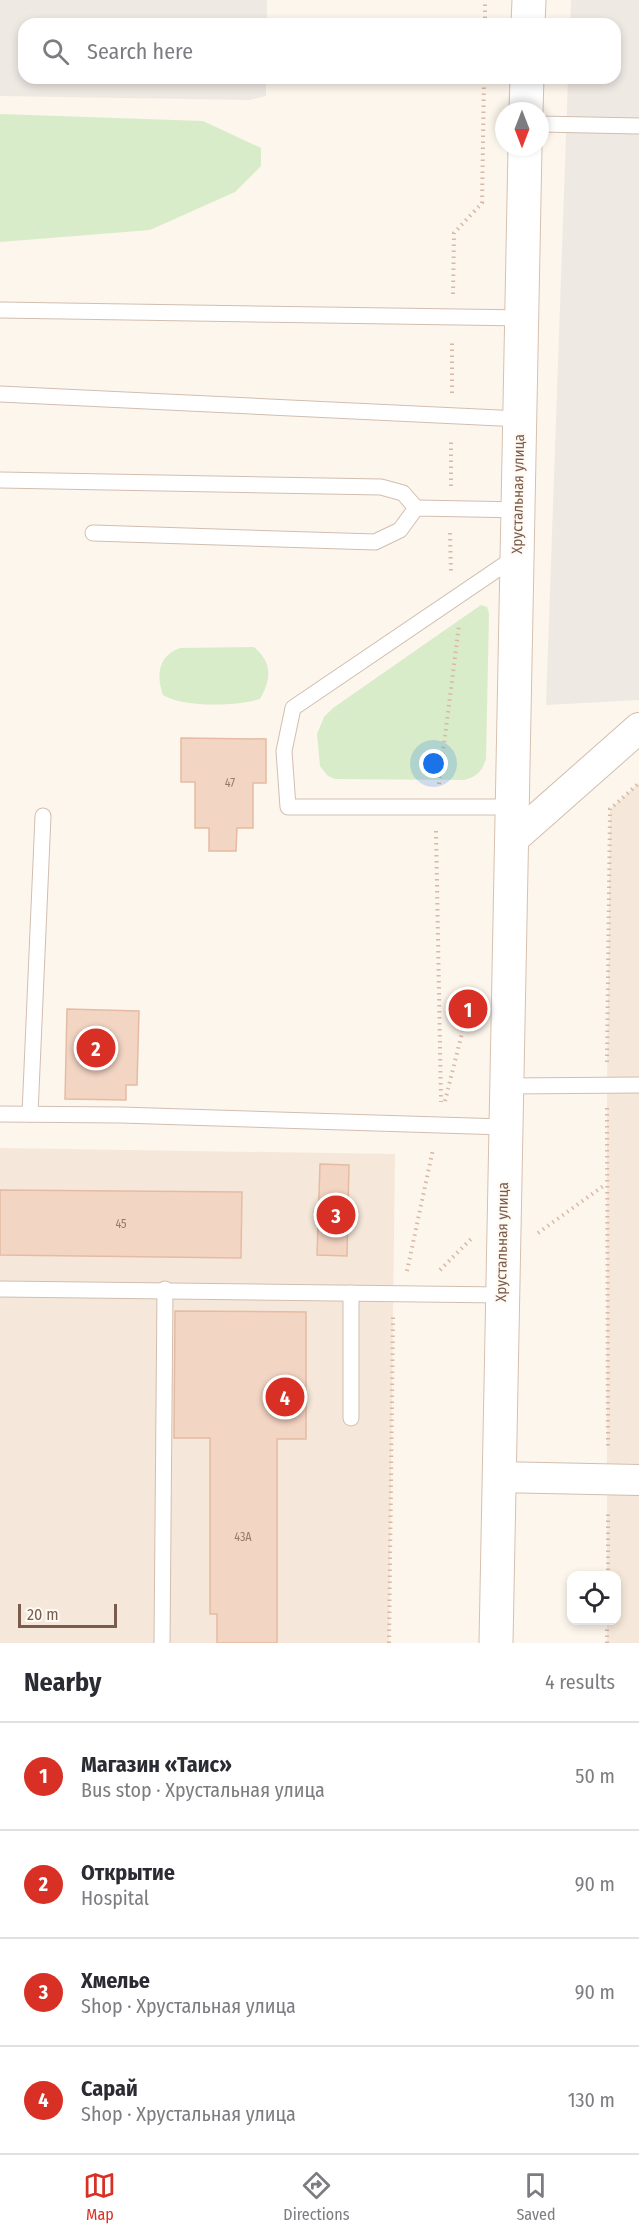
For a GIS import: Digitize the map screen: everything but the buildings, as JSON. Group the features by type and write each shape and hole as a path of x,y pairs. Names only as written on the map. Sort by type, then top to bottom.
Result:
{"street":[{"path":"528,18 529,0"},
{"path":"526,84 526,102"},
{"name":"Хрустальная улица","path":"496,1643 504,1127 525,156"},
{"path":"511,841 639,728"},
{"path":"498,1478 639,1480"}],"lane":[{"path":"549,124 639,126"},
{"path":"0,310 521,318"},
{"path":"0,394 520,418"},
{"path":"0,480 381,487 403,493 416,508 518,510"},
{"path":"93,533 375,542 400,530 416,508"},
{"path":"512,807 288,807 284,751 293,708 517,556"},
{"path":"30,1114 43,816"},
{"path":"506,1086 639,1085"},
{"path":"0,1114 440,1119 504,1127"},
{"path":"0,1289 165,1289 502,1295"},
{"path":"162,1643 165,1289"},
{"path":"351,1293 351,1418"}],"path":[{"path":"485,0 485,18"},
{"path":"440,1119 436,807 459,623 450,568 454,233 482,202 484,84"},
{"path":"608,1571 607,1085 610,808 639,783"},
{"path":"389,1643 394,1294 406,1275 440,1119 468,1009"},
{"path":"538,1233 607,1183"},
{"path":"607,1625 607,1643"}],"shaded area":[{"path":"0,0 267,0 267,18 18,18 18,84 266,84 266,96 250,100 0,96"},
{"path":"571,0 639,0 639,700 546,705 568,84 621,84 621,18 570,18"},
{"path":"639,783 639,1643 607,1643 607,1625 621,1625 621,1571 607,1571 607,1085 610,809"},
{"path":"0,1148 395,1154 389,1643 0,1643"}],"green space":[{"path":"0,114 203,121 261,148 261,166 235,192 150,230 0,242"},
{"path":"481,605 487,607 489,613 486,759 478,773 464,780 335,779 328,776 320,766 317,734 324,717 333,708"},
{"path":"254,647 264,659 268,672 260,699 238,703 197,704 163,695 160,680 161,667 163,661 173,651 180,648"}],"place":[{"name":"Магазин «Таис»","path":"468,1009"},
{"name":"Открытие","path":"96,1048"},
{"name":"Хмелье","path":"336,1215"},
{"name":"Сарай","path":"285,1397"}]}
